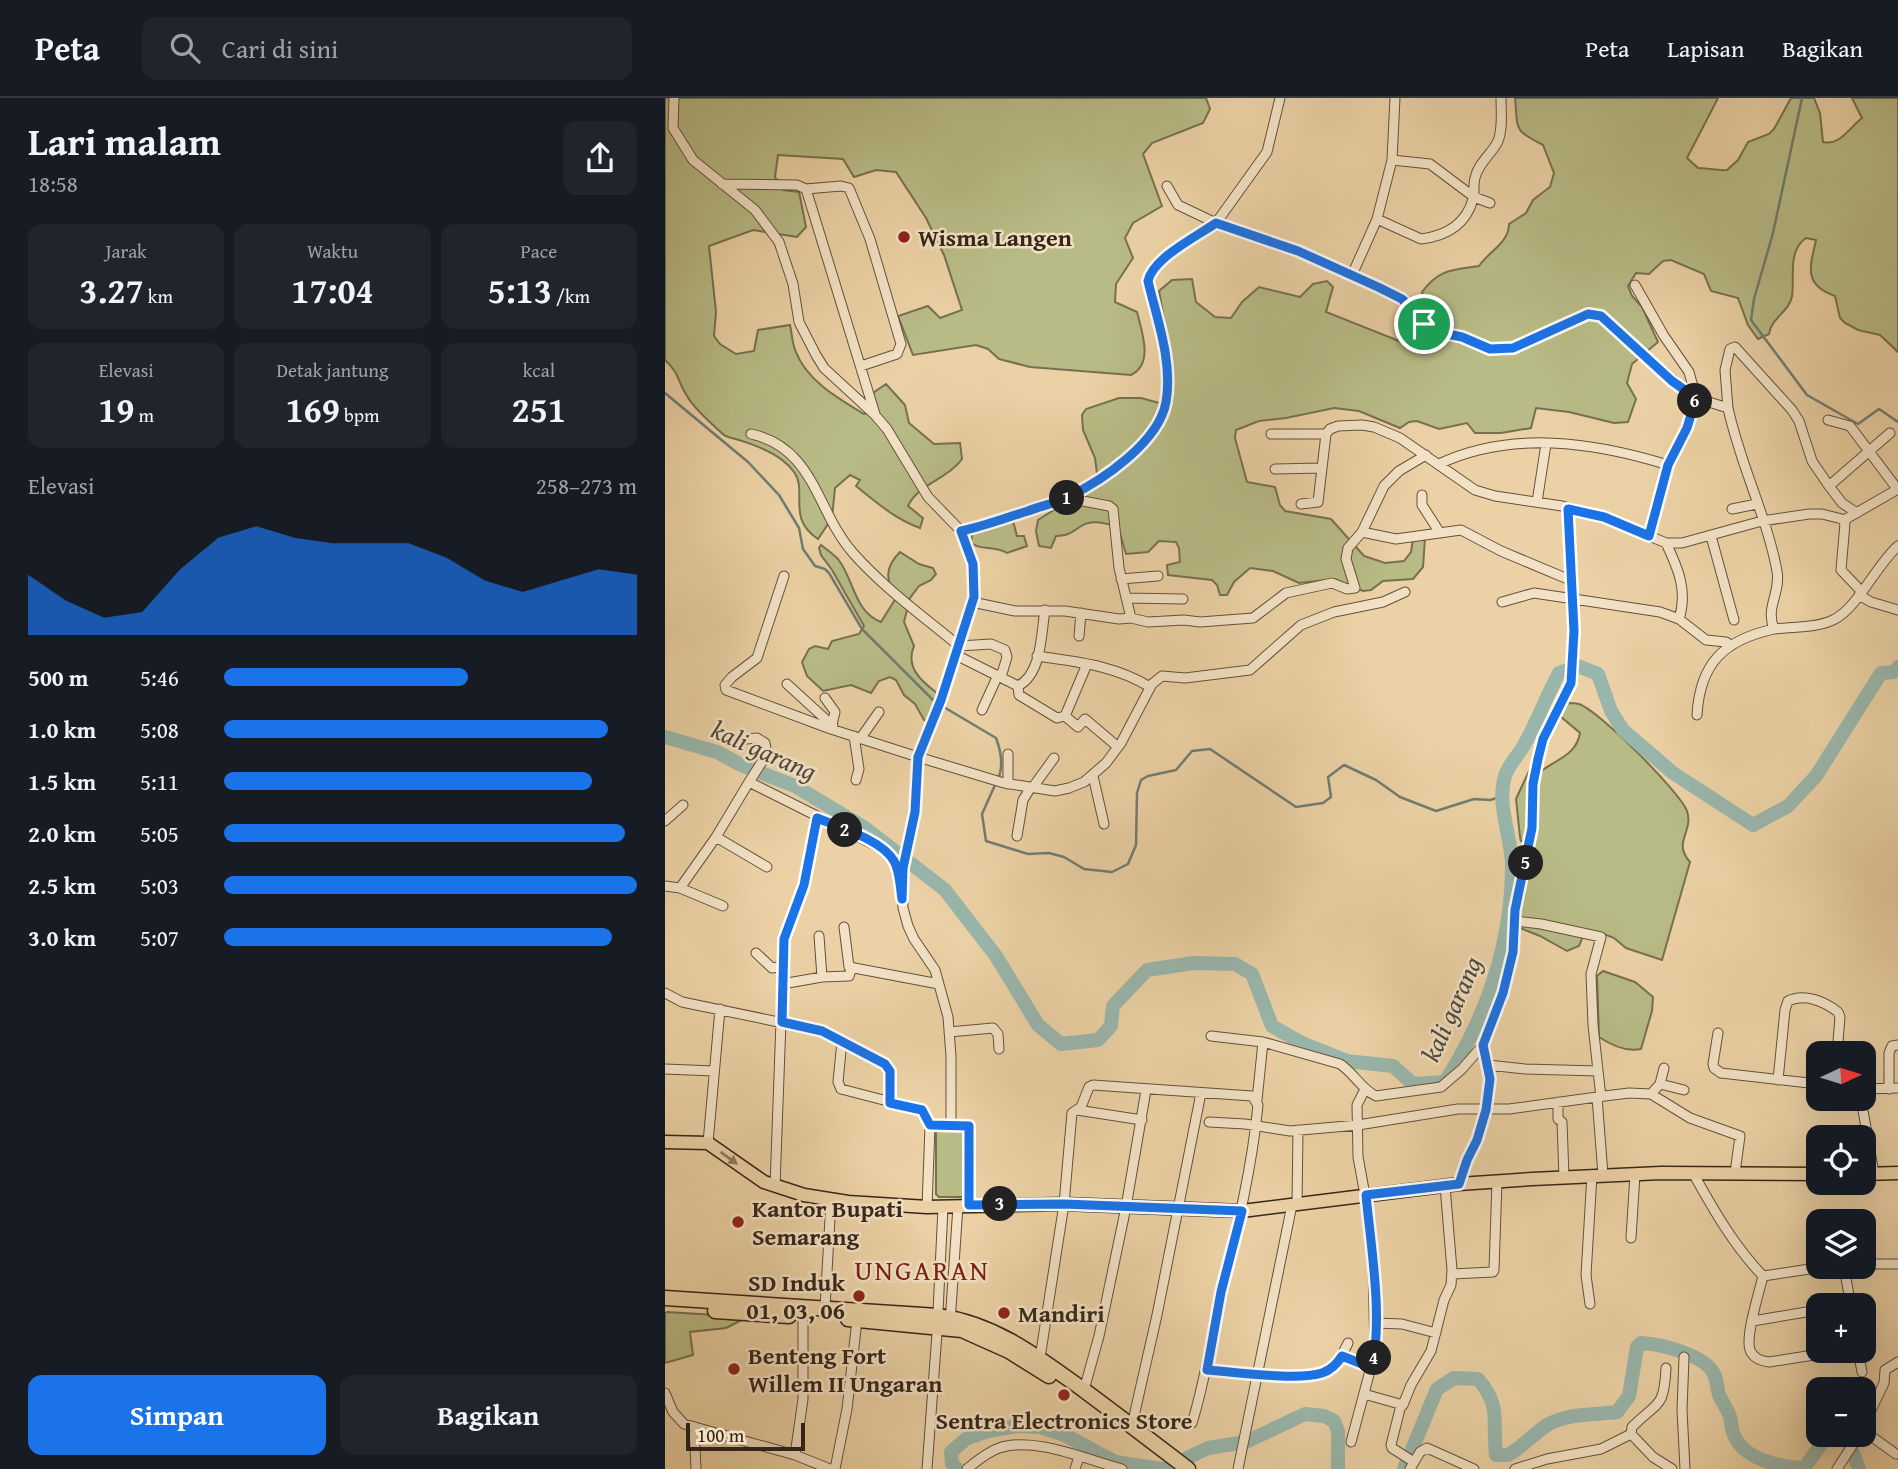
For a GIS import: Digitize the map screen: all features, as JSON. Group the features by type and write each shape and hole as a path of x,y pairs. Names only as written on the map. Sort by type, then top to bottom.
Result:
{"highway":[{"path":"665,1298 825,1308 944,1322 1001,1334 1040,1358 1132,1426 1174,1468"},
{"path":"665,1307 857,1320 944,1322 996,1344 1036,1366 1188,1469"}],"main road":[{"path":"665,1142 708,1143 752,1175 775,1186 831,1200 927,1207 1064,1204 1242,1211 1497,1181 1635,1174 1806,1174"},
{"path":"1876,1174 1898,1173"}],"street":[{"path":"674,98 673,128 693,160 755,210 779,242 793,284 799,322 824,368 875,415 902,452 929,497 961,531 973,564 975,589 972,602 937,712 918,757 915,812 903,868 902,899"},
{"path":"961,531 1066,498 1136,451 1162,418 1167,401 1168,379 1165,352 1148,281 1150,273 1158,262 1216,223 1267,152 1280,98"},
{"path":"1352,275 1377,219 1392,160 1395,98"},
{"path":"1377,219 1417,238 1438,236 1450,231 1468,214 1474,197 1475,178 1481,164 1498,141 1501,98"},
{"path":"1392,160 1430,164 1474,197 1490,203"},
{"path":"722,184 797,185 806,190 841,186 849,188 870,239 901,344 897,354 861,366"},
{"path":"1167,187 1178,205 1216,223 1298,251 1352,275 1402,299 1433,331 1462,337 1490,349 1513,348 1588,314 1601,316 1672,381 1696,398 1728,408"},
{"path":"806,190 875,415"},
{"path":"1635,285 1664,336 1689,372 1696,398 1687,428 1668,465 1649,536"},
{"path":"1773,629 1769,617 1778,582 1771,546 1734,437 1728,408 1725,370 1730,349 1735,346 1792,410 1799,422 1812,461 1842,503 1857,513"},
{"path":"1301,504 1318,503 1326,434 1338,426 1362,425 1400,438 1475,490 1604,517 1666,542 1682,543 1762,521 1814,514 1844,520 1898,490 1850,426 1828,420"},
{"path":"1829,486 1890,433"},
{"path":"751,434 773,440 795,457 811,478 843,541 881,582 958,650 1018,686"},
{"path":"1271,434 1326,434"},
{"path":"1439,464 1458,455 1506,443 1589,446 1668,465"},
{"path":"1537,502 1546,444"},
{"path":"1361,606 1346,554 1362,532 1384,486 1399,471 1426,455"},
{"path":"1276,469 1322,468"},
{"path":"1422,495 1422,505 1440,533"},
{"path":"1066,498 1113,509 1121,579 1131,618"},
{"path":"1732,509 1757,504"},
{"path":"1211,1036 1263,1042 1340,1064 1350,1070 1365,1089 1376,1096 1441,1087 1450,1081 1483,1045 1509,973 1515,910 1532,828 1533,784 1538,759 1543,739 1571,683 1574,631 1568,509"},
{"path":"1844,520 1841,570 1871,602 1898,610"},
{"path":"1362,532 1396,539 1461,530 1501,551 1570,580"},
{"path":"1711,536 1734,620"},
{"path":"1666,542 1679,571 1683,593 1679,619"},
{"path":"1697,715 1702,685 1710,665 1731,645 1748,636 1773,629 1833,620 1861,593 1898,545"},
{"path":"784,576 759,655 751,664 731,677 725,688 857,738 1006,784 1059,790 1077,785 1093,776 1118,747 1150,687 1162,676 1185,678 1250,670 1301,625 1334,612 1383,602 1405,592"},
{"path":"1121,579 1158,576"},
{"path":"972,602 1015,611 1045,610 1148,622 1200,622 1253,618 1281,596 1332,583 1355,589"},
{"path":"1502,602 1534,593 1660,612 1679,619 1706,640 1731,645"},
{"path":"1126,598 1183,599"},
{"path":"1045,610 1033,673 1018,686 1017,691 1023,698 1057,718 1065,716"},
{"path":"1079,636 1081,613"},
{"path":"958,650 991,644 1005,650 1007,657 982,710"},
{"path":"1037,656 1125,672 1150,687"},
{"path":"1065,716 1087,664"},
{"path":"787,684 832,728"},
{"path":"825,698 835,712 832,728"},
{"path":"856,780 859,769 857,738 879,712"},
{"path":"1065,716 1078,727 1086,719 1118,747"},
{"path":"680,888 768,754 762,740 736,740 728,737"},
{"path":"1006,784 1007,754"},
{"path":"1017,836 1023,800 1054,758"},
{"path":"753,776 817,818 867,839 883,849 894,861 911,932 935,970 939,984 949,1032 951,1125"},
{"path":"1093,776 1104,824"},
{"path":"665,821 683,805"},
{"path":"775,1186 784,939 804,885 817,818"},
{"path":"716,837 767,867"},
{"path":"665,886 680,888 723,906"},
{"path":"1515,921 1601,937 1602,940 1591,974 1599,1097 1597,1175 1586,1275 1590,1304"},
{"path":"844,927 848,965 939,984"},
{"path":"819,936 823,977"},
{"path":"756,953 772,968 784,966"},
{"path":"782,984 849,976 852,967"},
{"path":"665,993 682,1002 822,1031 888,1067 890,1103"},
{"path":"1778,1080 1784,1010 1788,1001 1810,998 1838,1012 1838,1041"},
{"path":"708,1143 720,1009"},
{"path":"949,1032 993,1028 998,1032 999,1049"},
{"path":"1719,1033 1713,1064 1717,1071 1806,1083"},
{"path":"842,1041 838,1082 841,1089 922,1110 930,1125 927,1207"},
{"path":"1192,1423 1207,1370 1221,1292 1242,1211 1256,1126 1263,1042"},
{"path":"1459,1184 1486,1110 1490,1079 1483,1045"},
{"path":"1876,1089 1894,1088 1889,1053 1892,1046 1898,1045"},
{"path":"1488,1065 1598,1071"},
{"path":"1651,1094 1660,1084 1664,1068"},
{"path":"665,1069 713,1071"},
{"path":"1660,1084 1684,1090"},
{"path":"1040,1358 1064,1204 1072,1113 1081,1107 1089,1087 1093,1085 1252,1096 1257,1100"},
{"path":"1351,1442 1372,1368 1375,1323 1366,1195 1358,1157 1357,1105 1365,1089"},
{"path":"1084,1390 1099,1336 1126,1207 1146,1090"},
{"path":"1132,1426 1201,1093"},
{"path":"1209,1122 1283,1131 1299,1130 1359,1125 1458,1109 1486,1110 1629,1093 1651,1094 1690,1118 1739,1135 1735,1173"},
{"path":"1558,1102 1558,1119 1562,1122 1564,1177"},
{"path":"1077,1110 1142,1120"},
{"path":"927,1469 944,1322 963,1206 970,1129 966,1125 930,1125"},
{"path":"1238,1469 1294,1205 1299,1130"},
{"path":"1693,1173 1732,1238 1763,1276"},
{"path":"1631,1238 1635,1174"},
{"path":"1452,1275 1494,1270 1497,1181"},
{"path":"1445,1186 1452,1275 1428,1359 1401,1405 1391,1445 1412,1465 1420,1452 1427,1448 1474,1469"},
{"path":"825,1308 831,1200"},
{"path":"943,1207 941,1265 944,1322"},
{"path":"1876,1264 1898,1264"},
{"path":"941,1265 954,1265"},
{"path":"1763,1276 1806,1270"},
{"path":"1763,1276 1750,1350 1763,1362 1806,1356"},
{"path":"1753,1321 1806,1312"},
{"path":"795,1455 803,1399 803,1316"},
{"path":"665,1393 677,1418 684,1423 795,1455 832,1469 847,1409 857,1320"},
{"path":"1375,1323 1402,1324 1437,1333"},
{"path":"1207,1370 1290,1376 1318,1374 1331,1368 1342,1356 1348,1343"},
{"path":"1342,1356 1372,1368"},
{"path":"1684,1357 1682,1403 1685,1469"},
{"path":"1876,1396 1882,1388 1885,1370 1898,1362"},
{"path":"1860,1363 1862,1372"},
{"path":"1631,1435 1632,1427 1658,1406 1665,1387 1666,1368"},
{"path":"1364,1394 1401,1405"},
{"path":"694,1427 697,1469"},
{"path":"1515,1469 1547,1459 1596,1451 1631,1435"},
{"path":"1631,1435 1653,1457 1672,1469"},
{"path":"1876,1440 1896,1454"},
{"path":"971,1467 986,1454 1010,1446 1050,1448 1095,1465 1122,1469"},
{"path":"1837,1469 1851,1447"},
{"path":"1075,1469 1079,1457"}],"green space":[{"path":"665,98 1206,98 1210,109 1203,123 1152,143 1143,154 1162,206 1133,223 1125,238 1133,258 1116,284 1115,302 1137,312 1145,347 1142,363 1131,375 1030,367 999,359 988,349 976,345 913,355 898,316 928,306 940,318 962,310 944,255 926,218 896,172 876,170 854,177 843,159 778,155 775,177 783,190 799,192 806,227 797,237 753,230 709,246 716,312 714,336 720,344 736,354 754,351 758,330 790,325 794,346 801,362 825,388 864,414 877,406 873,393 886,384 905,405 909,423 934,444 960,443 962,459 949,472 919,492 908,506 923,518 920,528 878,504 856,486 860,480 850,475 835,488 832,518 818,539 808,531 803,522 798,479 789,466 762,448 724,435 694,406 674,370 665,360"},
{"path":"1515,98 1718,98 1687,158 1698,168 1727,170 1738,160 1748,142 1769,134 1774,129 1791,98 1814,98 1820,113 1823,142 1829,143 1839,139 1862,118 1852,98 1898,98 1898,352 1880,335 1858,330 1840,318 1835,296 1825,292 1813,281 1811,267 1816,240 1806,238 1800,243 1794,257 1791,301 1773,323 1769,334 1758,339 1748,325 1738,298 1711,291 1704,274 1671,260 1663,261 1649,274 1636,273 1628,286 1632,296 1642,307 1658,342 1632,364 1627,383 1636,399 1628,422 1614,423 1569,412 1536,408 1531,428 1501,433 1475,433 1467,423 1439,429 1417,421 1409,422 1400,428 1359,411 1334,408 1259,421 1236,430 1235,438 1247,482 1275,487 1280,505 1285,511 1331,519 1364,556 1385,563 1404,561 1411,552 1413,539 1425,538 1423,567 1413,579 1383,581 1371,590 1363,591 1335,579 1299,583 1273,571 1250,568 1234,582 1227,595 1220,595 1212,580 1168,575 1167,565 1180,562 1176,542 1159,541 1148,552 1126,554 1118,527 1096,522 1056,536 1051,548 1039,546 1036,531 1038,520 1098,482 1095,458 1083,430 1082,415 1086,409 1119,398 1141,398 1163,404 1172,402 1172,364 1159,291 1172,280 1192,279 1196,302 1215,317 1231,318 1242,302 1259,287 1300,297 1313,284 1327,281 1333,287 1326,312 1399,341 1422,347 1431,316 1422,292 1428,284 1440,275 1454,270 1479,266 1502,242 1509,224 1526,213 1533,200 1550,187 1554,173 1543,145 1526,136 1519,128"},
{"path":"1001,517 1013,521 1017,536 1024,536 1027,546 1007,553 971,543 972,534"},
{"path":"821,545 838,559 865,611 881,622 896,598 888,574 891,563 900,552 919,564 933,568 936,574 919,586 910,598 904,622 914,646 913,667 925,684 937,693 927,721 915,704 904,695 896,680 890,677 879,681 871,693 851,685 823,691 807,676 802,662 809,649 815,646 828,649 832,641 859,634 864,626 821,555"},
{"path":"1568,703 1579,704 1589,710 1620,735 1670,787 1687,811 1688,825 1683,849 1690,862 1662,960 1626,948 1604,934 1583,936 1579,946 1567,951 1520,928 1520,900 1533,846 1521,841 1516,799 1529,771 1540,772 1570,752 1578,741 1580,733 1560,716"},
{"path":"1603,971 1635,982 1653,997 1652,1011 1641,1049 1619,1047 1599,1037 1597,976"},
{"path":"940,1128 961,1128 965,1133 964,1195 961,1197 939,1197 936,1194 936,1132"},
{"path":"665,1313 748,1317 726,1328 690,1332 693,1355 665,1363"}],"waterway":[{"path":"1802,98 1751,320 1807,395 1858,424 1879,409 1898,422"},
{"path":"665,393 748,462 779,495 799,528 803,549 815,566 829,573 862,629 936,703"},
{"name":"kali garang","path":"665,737 717,752 741,765 795,786 865,828 909,862 945,890 996,956 1038,1025 1061,1044 1098,1040 1111,1026 1113,1006 1147,970 1194,963 1235,964 1252,974 1272,1026 1302,1043 1347,1061 1393,1066 1413,1084 1445,1082 1473,1032 1494,978 1502,951 1511,895 1511,855 1502,798 1505,776 1529,736 1559,673 1578,666 1598,674 1611,711 1623,730 1673,773 1753,825 1788,806 1816,776 1881,673 1894,672 1898,667"},
{"path":"942,706 996,738 1001,758 998,779"},
{"path":"995,785 982,814 986,841 1028,854 1049,853 1064,857 1084,869 1112,872 1128,864 1136,845 1137,793 1141,780 1176,770 1192,751 1210,749 1296,807 1323,803 1331,797 1328,777 1344,765 1376,780 1400,797 1436,811 1474,799 1490,800 1503,796"},
{"path":"1404,1469 1437,1389 1454,1378 1478,1379 1493,1406 1496,1455 1508,1455 1555,1421 1572,1416 1617,1412 1629,1396 1637,1347 1641,1343 1682,1352 1709,1367 1729,1414 1734,1435 1739,1444 1754,1456 1774,1464 1804,1468 1819,1447"},
{"path":"1168,1467 1208,1448 1246,1442 1305,1414 1324,1416 1334,1421 1338,1431 1338,1469"},
{"path":"957,1469 952,1464 951,1452 966,1439 988,1431 1017,1426 1040,1427 1065,1435 1115,1462 1162,1469"},
{"path":"1851,1447 1859,1469"}],"place":[{"name":"Wisma Langen","path":"904,237"},
{"name":"Kantor Bupati Semarang","path":"738,1222"},
{"name":"SD Induk 01, 03, 06","path":"859,1296"},
{"name":"Mandiri","path":"1004,1313"},
{"name":"Benteng Fort Willem II Ungaran","path":"734,1369"},
{"name":"Sentra Electronics Store","path":"1064,1395"}],"district":[{"name":"UNGARAN","path":"922,1269"}],"route":[{"path":"1216,223 1298,251 1378,287 1402,299 1424,324 1433,331 1462,337 1484,348 1499,350 1513,348 1580,316 1601,316 1672,381 1696,398 1692,417 1668,465 1649,536 1604,517 1568,509 1574,631 1571,683 1543,739 1534,774 1532,828 1515,910 1513,952 1503,993 1483,1045 1490,1072 1486,1110 1475,1147 1467,1160 1459,1184 1366,1195 1375,1304 1375,1352 1372,1368 1342,1356 1325,1372 1308,1376 1207,1370 1221,1292 1242,1211 1064,1204 969,1205 969,1126 930,1125 922,1110 890,1103 890,1071 885,1064 822,1031 782,1022 784,939 804,885 817,818 867,839 883,849 894,861 902,899 903,868 917,795 918,757 941,700 974,597 973,564 961,531 1066,498 1136,451 1153,432 1162,418 1167,401 1168,379 1165,352 1148,281 1158,262 1216,223"}]}
